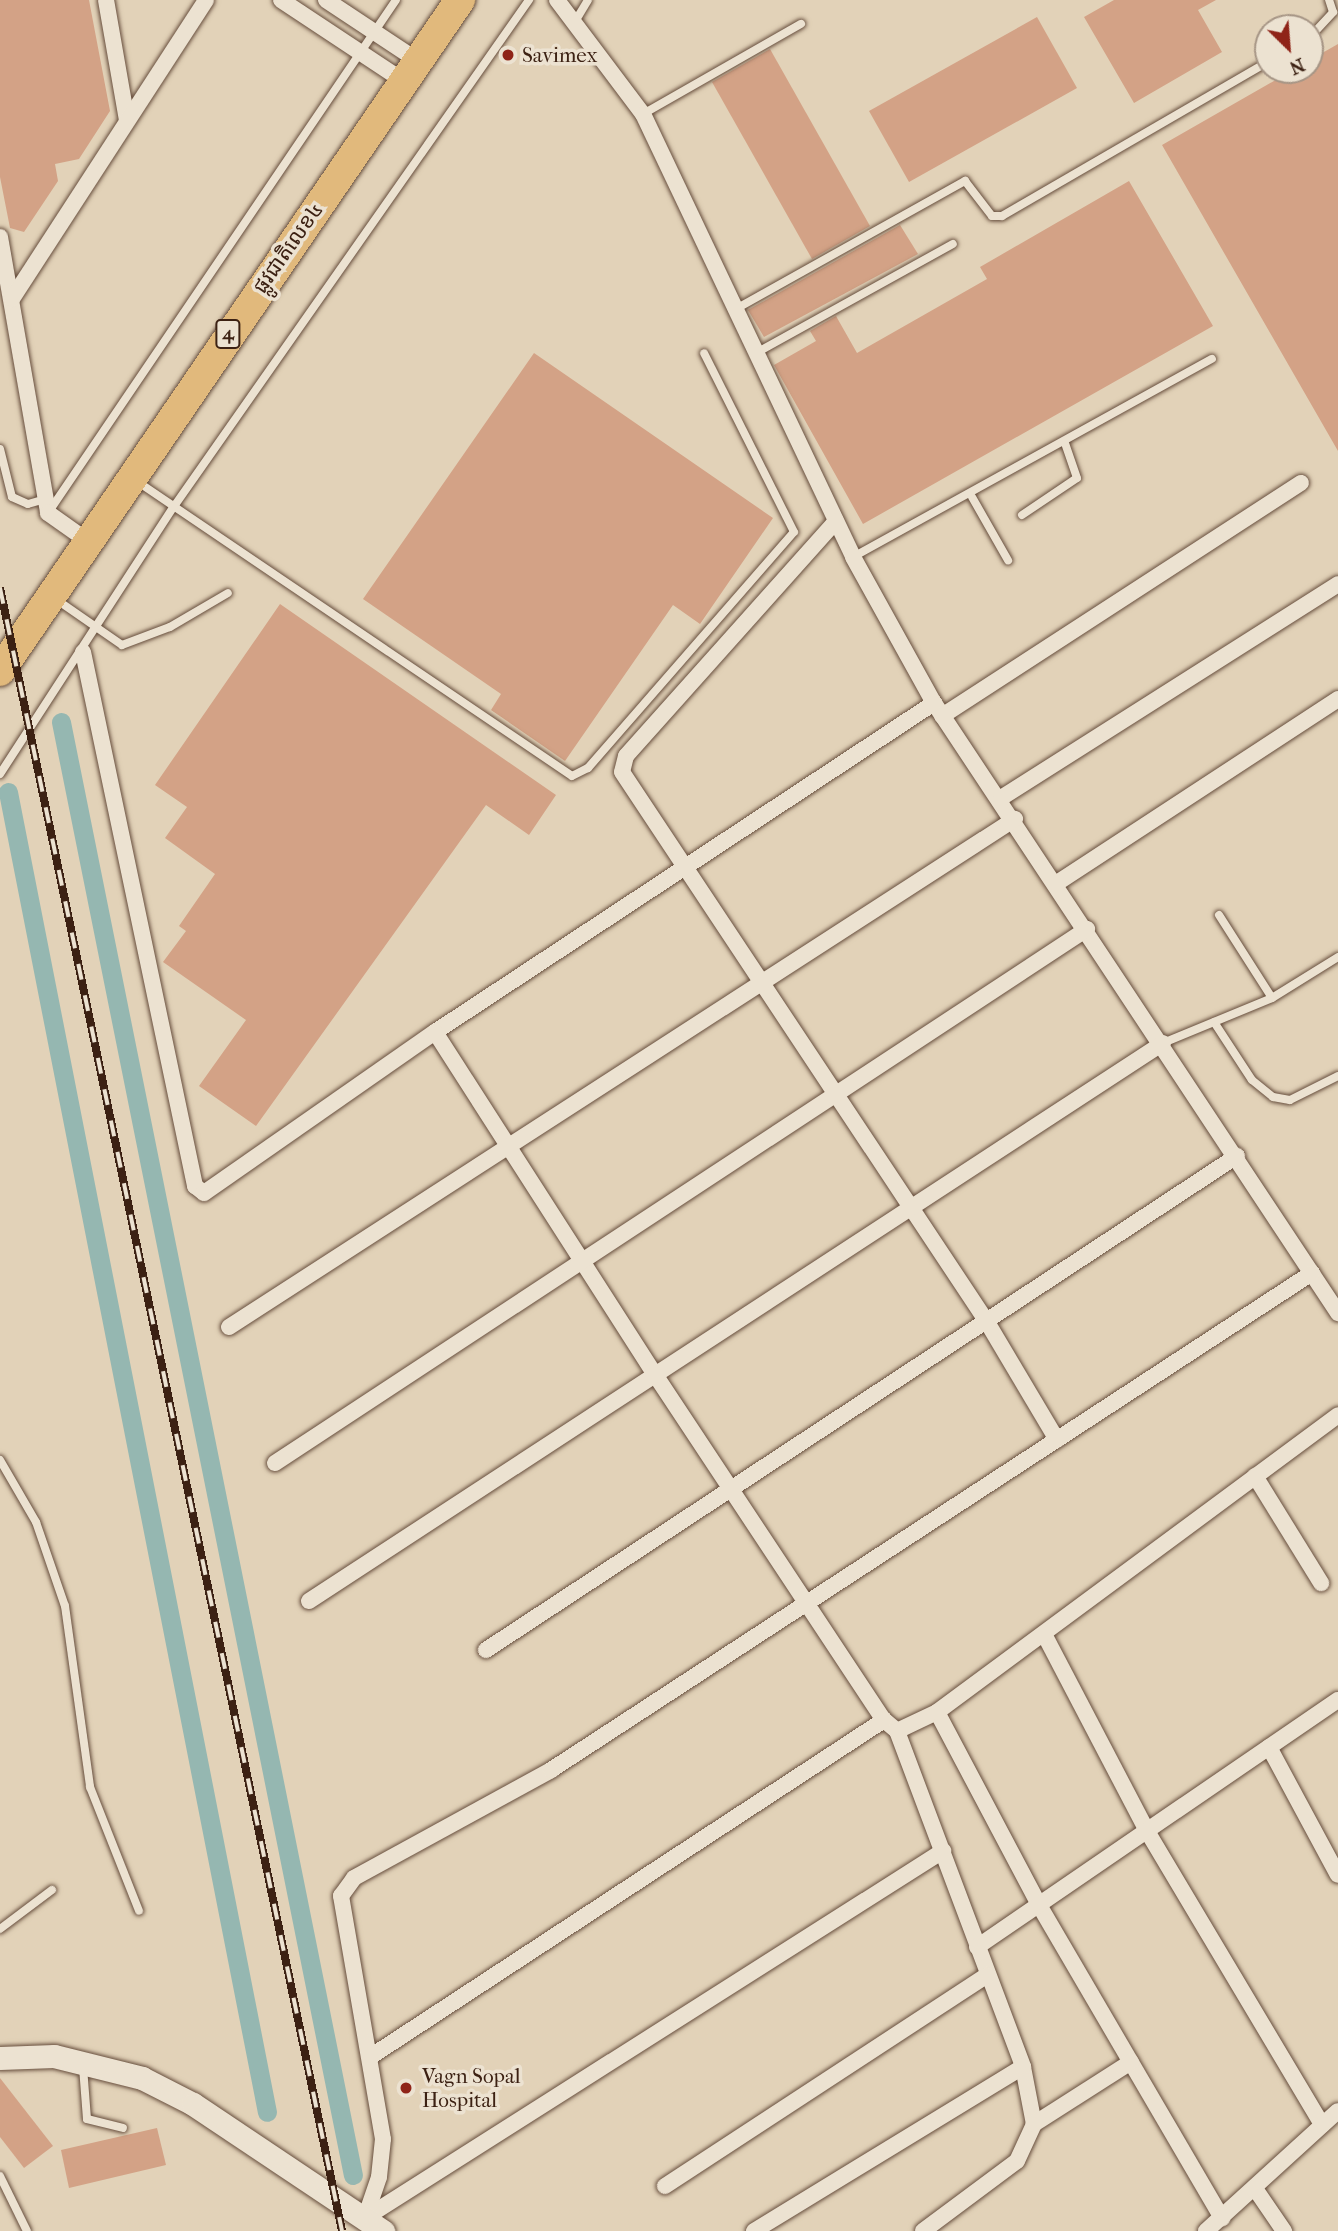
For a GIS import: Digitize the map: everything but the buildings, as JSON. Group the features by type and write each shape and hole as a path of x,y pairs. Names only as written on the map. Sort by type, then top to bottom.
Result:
{"highway":[{"name":"ផ្លូវជាតិលេខ៤","path":"0,671 89,542 130,476 460,0"}],"street":[{"path":"106,0 127,120"},
{"path":"12,299 205,0"},
{"path":"281,0 360,52 411,71"},
{"path":"326,0 374,32 411,71"},
{"path":"556,0 576,20 643,114 733,310 853,557 938,709 1058,883 1338,1313"},
{"path":"0,237 47,506 89,542"},
{"path":"83,652 195,1186 204,1194 214,1191 435,1032 682,867 1301,483"},
{"path":"836,521 626,756 622,772 761,987 987,1322 1057,1440"},
{"path":"1001,798 1338,584"},
{"path":"1058,883 1338,699"},
{"path":"229,1327 509,1150 1015,819"},
{"path":"275,1464 1087,929"},
{"path":"435,1032 653,1373 884,1720 897,1731 1023,2067 1034,2124"},
{"path":"309,1601 653,1373 1163,1043"},
{"path":"486,1650 1237,1156"},
{"path":"373,2225 383,2139 341,1896 354,1878 551,1770 1311,1273"},
{"path":"897,1731 937,1712 1338,1415"},
{"path":"1255,1476 1321,1583"},
{"path":"1044,1634 1147,1831 1322,2125"},
{"path":"977,1947 1338,1700"},
{"path":"937,1712 1039,1905 1222,2218"},
{"path":"370,2057 884,1720"},
{"path":"1269,1747 1338,1875"},
{"path":"373,2225 943,1851"},
{"path":"665,2186 987,1975"},
{"path":"1,2056 83,2060 142,2078 193,2105 373,2225"},
{"path":"923,2231 1017,2161 1034,2124 1131,2062"},
{"path":"754,2231 1023,2067"},
{"path":"1206,2231 1256,2190 1338,2110"},
{"path":"1256,2190 1284,2231"}],"lane":[{"path":"0,449 12,497 28,504 47,506 396,0"},
{"path":"0,774 98,629 175,505 529,0"},
{"path":"576,20 588,0"},
{"path":"1324,22 1333,12 1329,0"},
{"path":"643,114 801,24"},
{"path":"733,310 965,181 992,216 1002,216 1254,70"},
{"path":"756,353 953,244"},
{"path":"130,476 572,776 588,768 794,532 704,353"},
{"path":"853,557 972,496 1212,359"},
{"path":"1022,515 1077,478 1065,443"},
{"path":"972,496 1008,560"},
{"path":"51,596 122,645 135,643 228,593"},
{"path":"1219,915 1272,998"},
{"path":"1163,1043 1272,998 1338,957"},
{"path":"1214,1022 1252,1080 1273,1097 1290,1100 1338,1076"},
{"path":"0,1460 36,1522 65,1606 90,1787 139,1911"},
{"path":"0,1930 52,1890"},
{"path":"83,2060 87,2119 123,2128"},
{"path":"0,2176 27,2231"}],"waterway":[{"path":"61,722 353,2175"},
{"path":"8,792 267,2112"}],"railway":[{"path":"0,588 342,2231"}],"place":[{"name":"Savimex","path":"508,55"},
{"name":"Vagn Sopal Hospital","path":"406,2088"}]}
